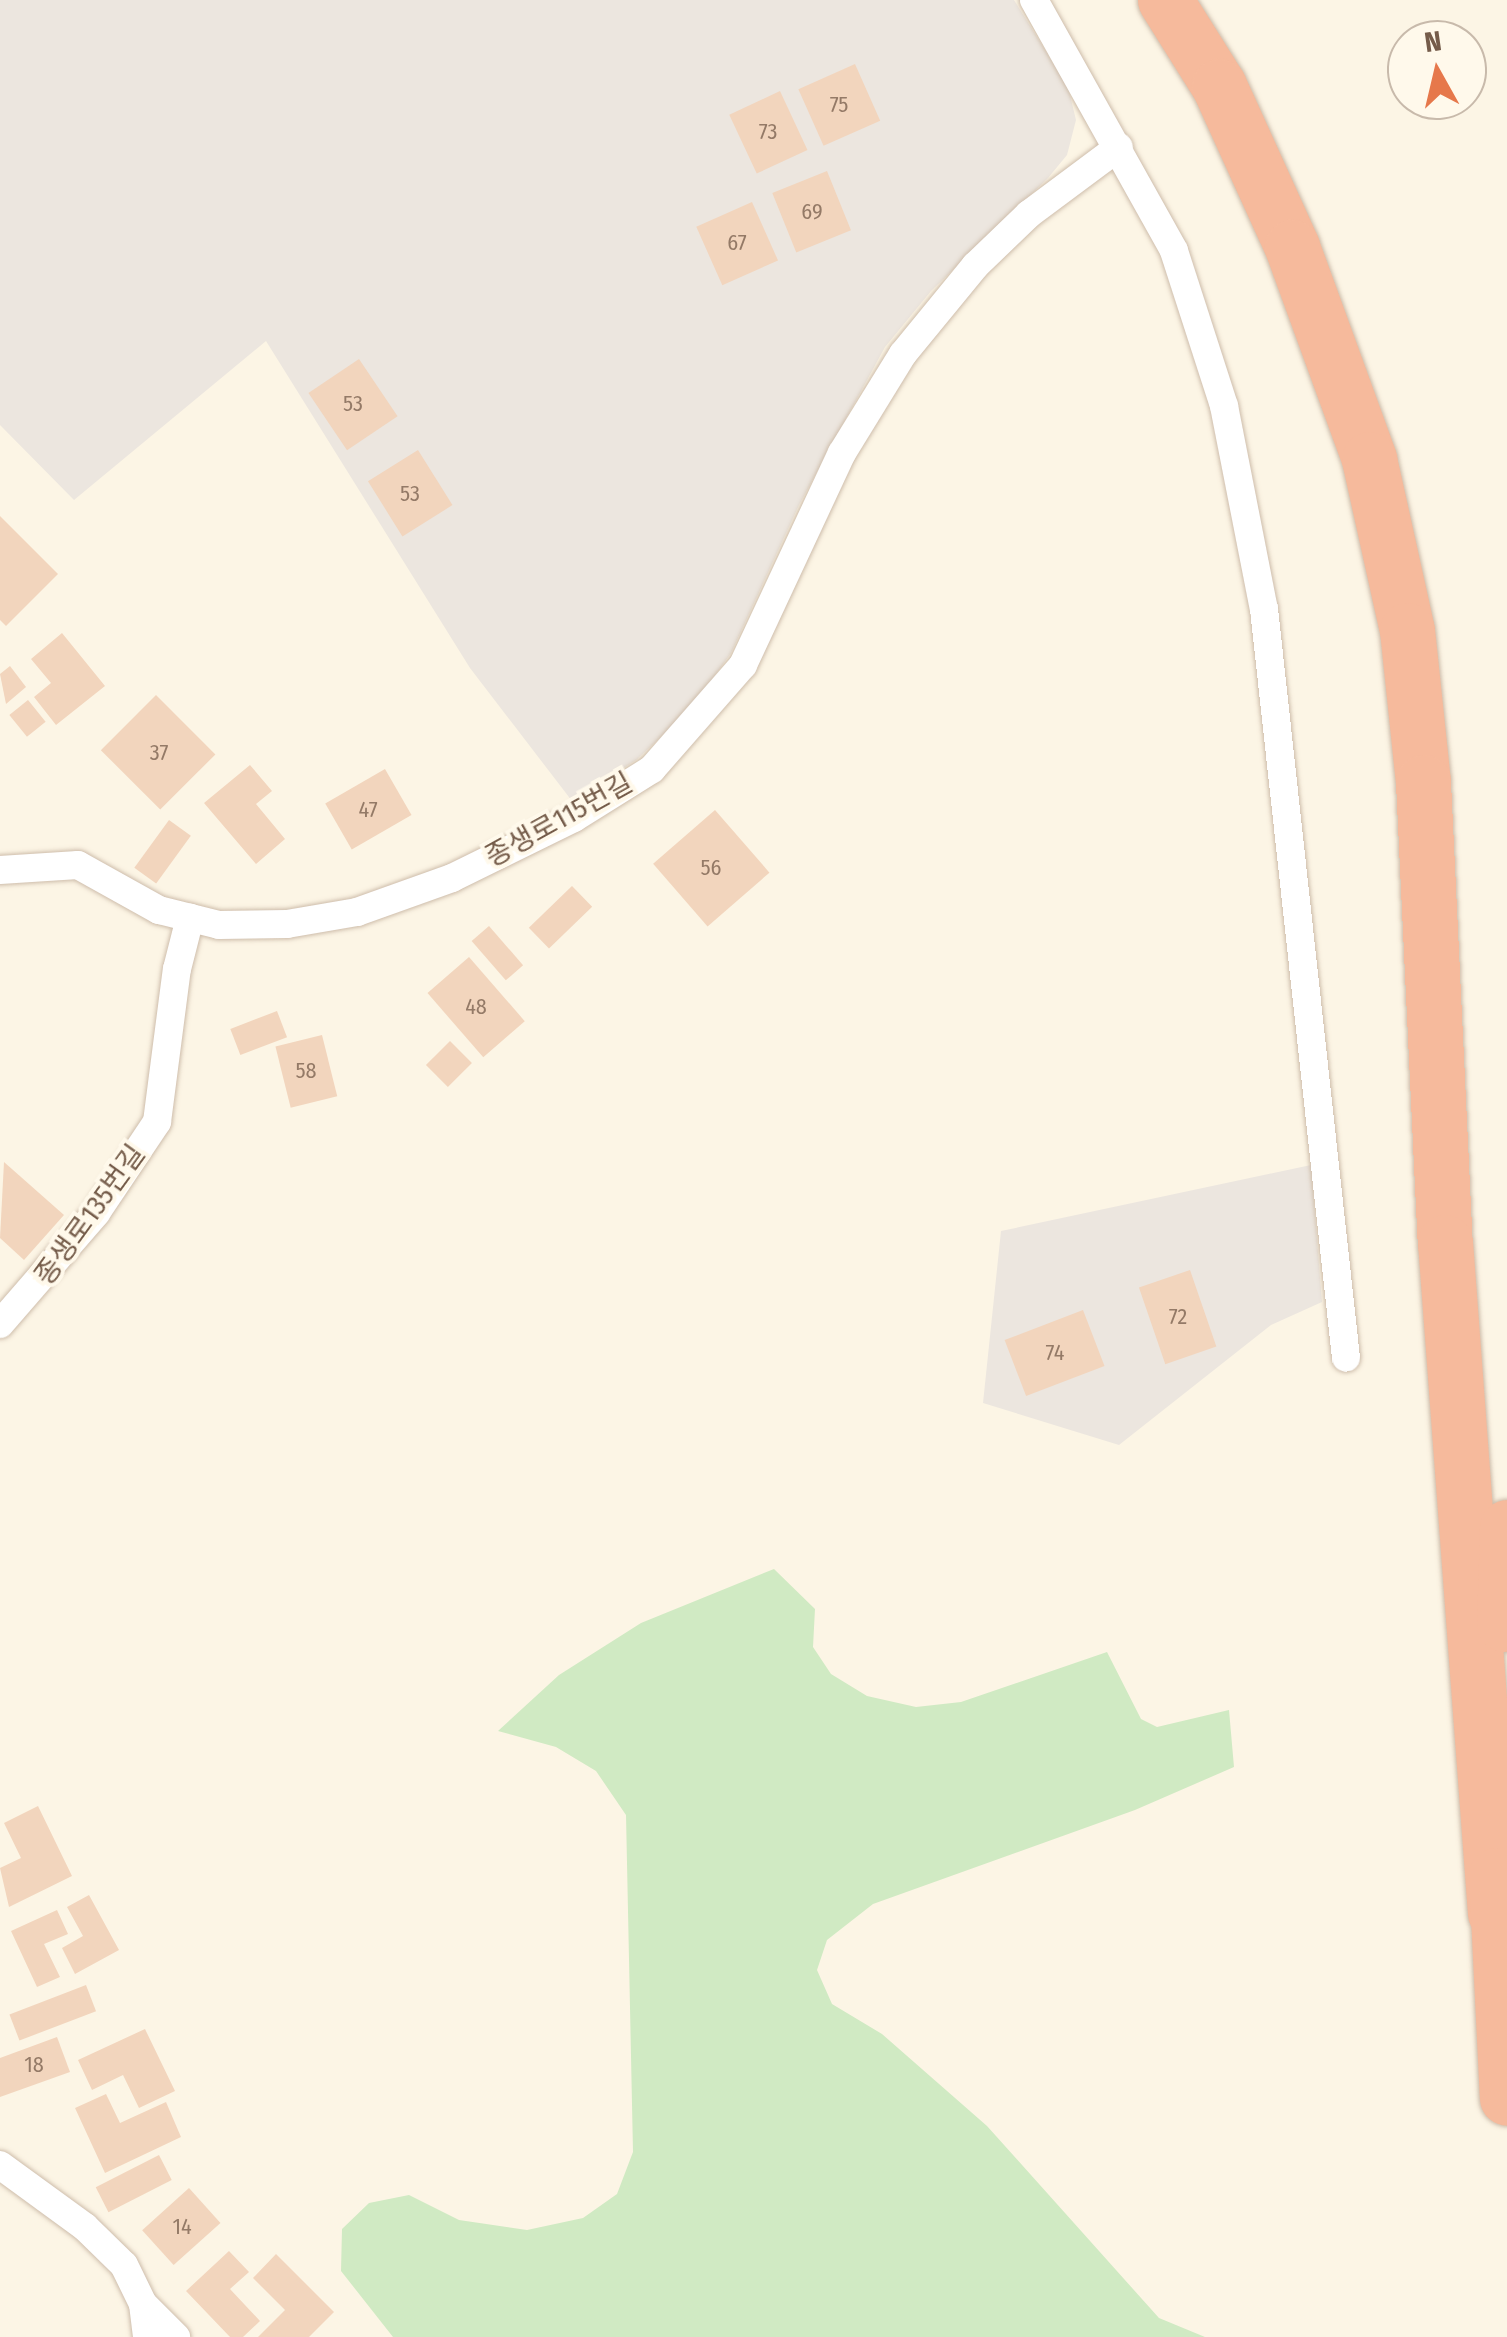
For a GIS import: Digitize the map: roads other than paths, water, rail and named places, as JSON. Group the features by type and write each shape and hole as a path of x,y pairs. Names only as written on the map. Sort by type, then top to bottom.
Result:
{"highway":[{"path":"1166,0 1220,86 1292,247 1369,458 1406,630 1423,782 1445,1242 1507,2098"},
{"path":"1494,1913 1507,1527"}],"lane":[{"path":"1034,0 1174,251 1224,406 1264,609 1346,1358"},
{"name":"종생로115번길","path":"0,870 78,865 159,910 219,926 286,924 357,912 452,878 574,818 652,768 743,665 842,453 926,324 1030,214 1119,147"},
{"name":"종생로135번길","path":"0,1324 96,1213 157,1122 177,970 190,918"},
{"path":"0,2165 85,2227 124,2265 143,2304 148,2337"},
{"path":"143,2304 176,2337"}]}
